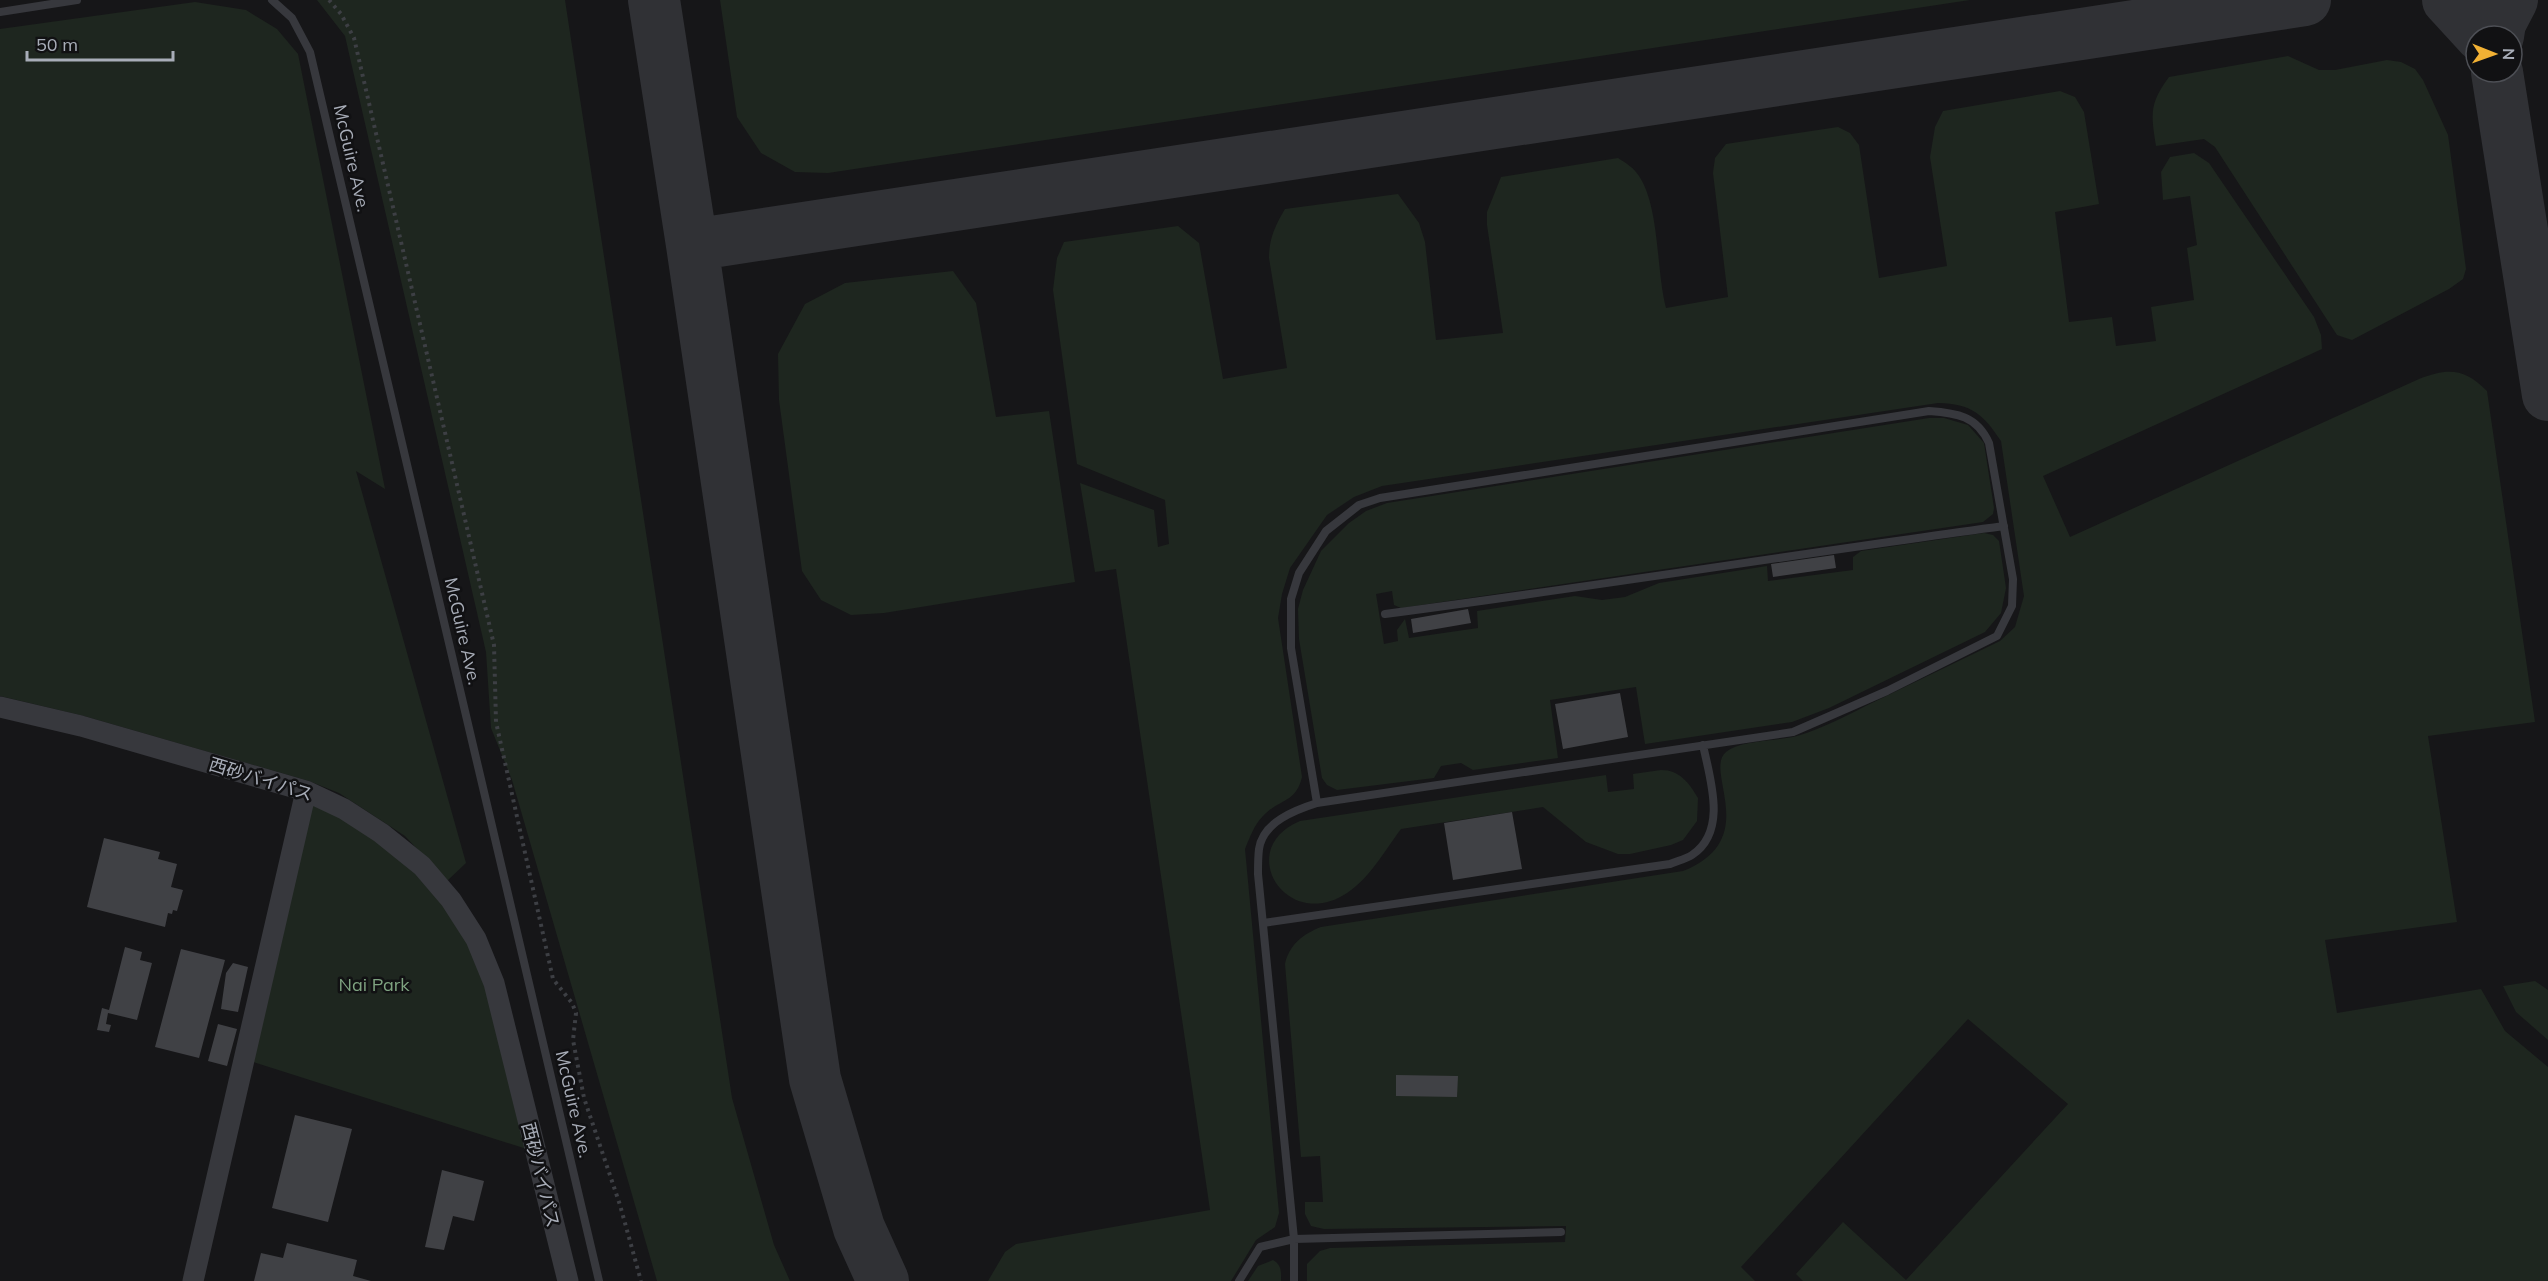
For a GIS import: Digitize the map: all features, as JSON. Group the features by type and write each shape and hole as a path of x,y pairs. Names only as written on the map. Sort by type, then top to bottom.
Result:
{"street":[{"name":"西砂バイパス","path":"0,707 81,726 306,791 362,821 422,866 451,900 476,939 494,983 568,1281"},
{"path":"193,1281 306,791"}],"lane":[{"path":"0,12 77,0"},
{"name":"McGuire Ave.","path":"272,0 292,18 310,52 599,1281"},
{"path":"1294,1281 1294,1239 1258,873 1259,847 1270,829 1288,813 1317,803 1793,732 1887,691 1997,636 2012,606 2013,579 1989,443 1983,430 1972,421 1953,413 1929,411 1380,498 1359,505 1326,531 1312,549 1299,573 1290,599 1291,648 1317,803"},
{"path":"1385,614 1618,583 1818,551 2004,526"},
{"path":"1263,923 1670,864 1692,855 1709,835 1714,804 1703,745"},
{"path":"1239,1281 1260,1247 1294,1239 1561,1232"}],"path":[{"path":"329,0 341,14 354,38 494,645 496,722 553,979 572,1003 576,1013 573,1040 584,1098 620,1205 641,1281"}],"green space":[{"path":"317,0 565,0 732,1098 774,1245 790,1281 657,1281 512,780 491,728 486,652 345,36"},
{"path":"720,0 1970,0 828,173 795,172 761,153 737,117"},
{"path":"195,2 246,10 277,29 298,54 385,489 356,471 466,863 447,881 405,836 339,793 309,781 84,716 0,696 0,29"},
{"path":"2288,56 2319,70 2335,70 2387,60 2401,62 2415,69 2423,80 2448,135 2466,269 2463,279 2449,289 2352,340 2337,335 2215,147 2204,139 2156,146 2153,110 2162,86 2169,77"},
{"path":"2060,91 2075,97 2084,112 2099,204 2055,212 2069,322 2112,317 2116,346 2156,341 2151,307 2194,300 2187,248 2197,245 2190,196 2163,200 2161,172 2170,157 2194,153 2209,163 2314,317 2321,335 2322,349 2043,476 2070,537 2419,379 2439,373 2455,372 2471,378 2487,391 2535,722 2428,736 2457,922 2325,940 2337,1013 2481,989 2505,1031 2548,1067 2548,1281 1803,1281 1796,1274 1843,1222 1906,1280 2068,1104 1968,1019 1741,1267 1755,1281 1307,1281 1307,1264 1320,1251 1330,1248 1565,1242 1566,1226 1324,1229 1311,1226 1305,1214 1305,1202 1323,1202 1320,1156 1301,1157 1285,964 1293,946 1308,933 1321,927 1683,871 1707,857 1720,842 1726,824 1721,761 1726,752 1740,745 1789,738 1818,729 2000,641 2015,627 2024,596 2001,441 1976,412 1960,406 1938,403 1382,486 1354,497 1327,515 1290,568 1278,618 1302,777 1296,792 1260,820 1252,831 1245,849 1279,1213 1275,1227 1256,1240 1231,1281 988,1281 1005,1252 1016,1244 1210,1210 1116,569 1095,572 1080,483 1154,510 1158,547 1169,544 1165,500 1077,464 1053,290 1057,258 1064,242 1178,226 1199,243 1223,379 1287,368 1269,258 1273,233 1285,209 1398,194 1419,223 1425,242 1436,340 1503,333 1487,225 1487,212 1501,177 1618,158 1630,166 1646,189 1651,205 1666,308 1728,297 1713,173 1715,158 1726,144 1838,127 1850,133 1859,145 1879,278 1947,266 1930,157 1935,127 1943,111"},
{"path":"953,271 976,303 996,417 1049,411 1075,582 884,613 851,615 821,600 802,571 779,400 778,354 805,304 845,283"},
{"path":"1929,418 1944,418 1968,425 1984,443 1994,508 1993,514 1983,522 1401,608 1394,605 1392,591 1376,594 1384,644 1398,641 1397,630 1405,619 1409,638 1478,628 1477,611 1575,596 1602,600 1625,597 1659,583 1767,566 1768,581 1853,570 1853,557 1861,551 1984,533 1993,535 1999,541 2006,588 2001,613 1985,632 1829,708 1792,722 1645,744 1636,687 1550,700 1558,758 1473,770 1461,763 1441,766 1434,778 1337,790 1327,785 1322,778 1299,639 1298,609 1303,590 1321,551 1349,523 1366,511 1387,503"},
{"path":"1661,770 1679,775 1698,798 1697,821 1683,840 1671,845 1630,854 1618,854 1586,842 1543,807 1401,829 1363,880 1347,893 1325,903 1305,903 1288,895 1276,882 1270,867 1271,850 1280,834 1300,821 1606,775 1608,792 1634,789 1633,774"},
{"name":"Nai Park","path":"306,791 381,833 476,939 536,1152 244,1059"},
{"path":"2535,981 2548,990 2548,1040 2516,1012 2503,986"},
{"path":"1273,1260 1279,1266 1281,1281 1248,1281 1258,1266"}],"building":[{"path":"1834,555 1836,568 1773,577 1771,564"},
{"path":"1468,609 1471,623 1413,633 1411,619"},
{"path":"1620,693 1628,737 1563,749 1555,704"},
{"path":"1512,812 1522,869 1453,880 1444,823"},
{"path":"104,838 160,852 158,859 177,864 171,887 183,890 177,911 173,910 172,914 168,913 165,927 87,907"},
{"path":"125,947 142,952 140,960 152,963 137,1020 108,1013 106,1024 111,1025 109,1032 97,1030 102,1008 109,1010"},
{"path":"181,949 225,960 199,1058 155,1047"},
{"path":"233,963 248,967 238,1012 221,1009 226,973"},
{"path":"218,1024 237,1029 227,1066 208,1061"},
{"path":"1396,1075 1458,1076 1457,1097 1396,1096"},
{"path":"295,1115 352,1129 328,1222 272,1208"},
{"path":"442,1170 484,1181 474,1221 453,1216 444,1250 425,1247"},
{"path":"287,1243 357,1260 353,1276 371,1281 254,1281 261,1253 283,1258"}],"taxiway":[{"path":"654,0 815,1079 859,1228 883,1281"},
{"path":"692,245 2305,0"},
{"path":"2448,0 2470,24"},
{"path":"2500,24 2512,0"},
{"path":"2499,84 2548,395"}]}
